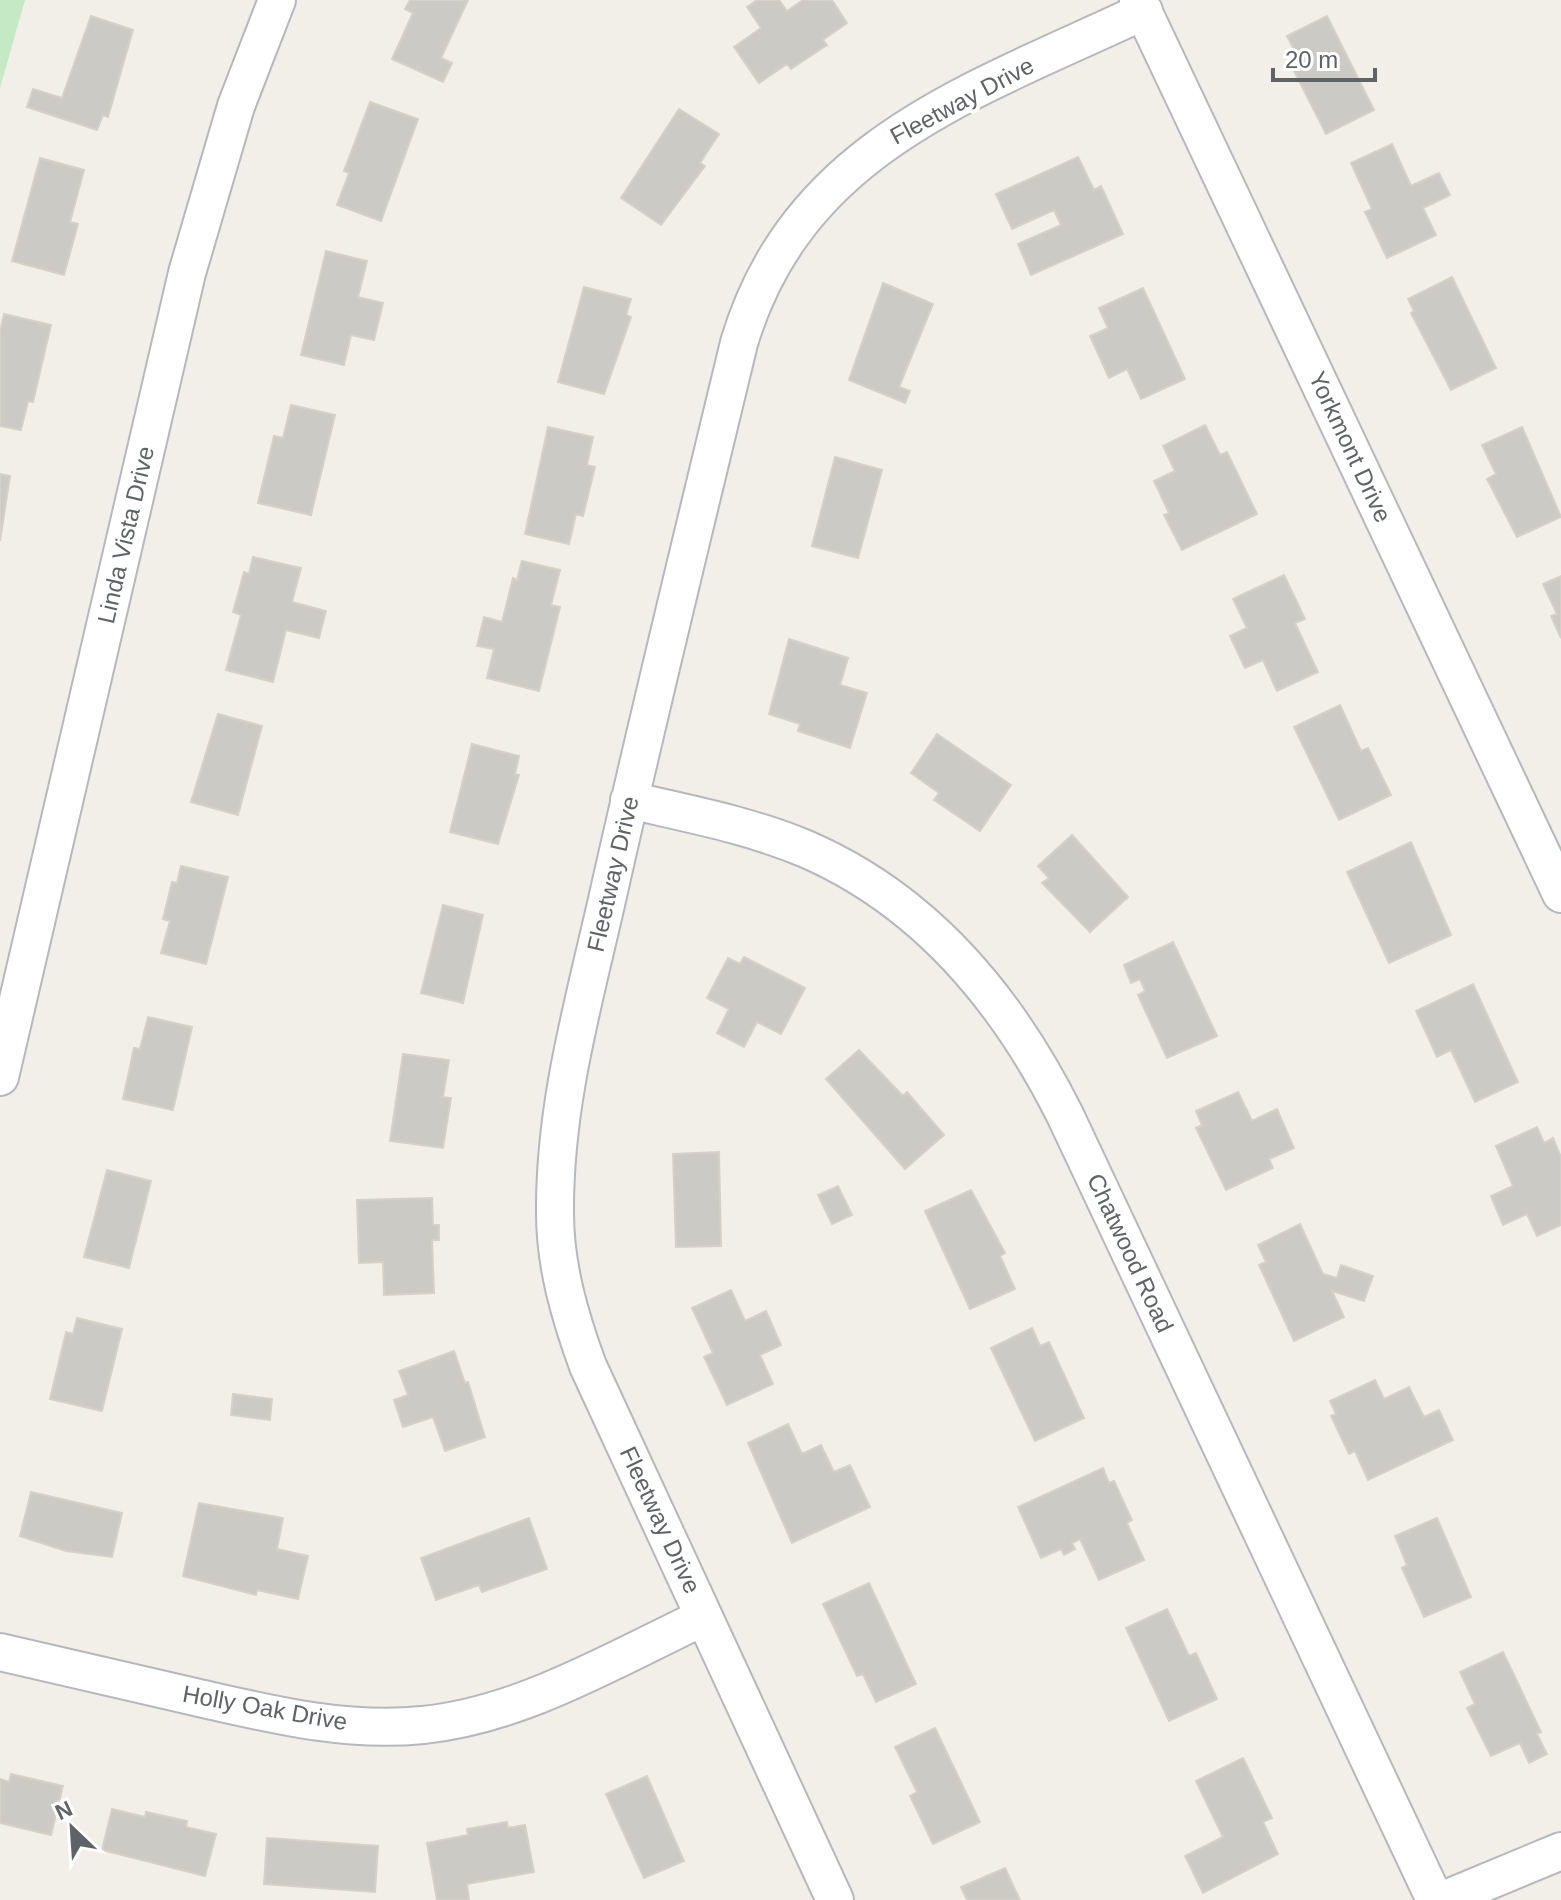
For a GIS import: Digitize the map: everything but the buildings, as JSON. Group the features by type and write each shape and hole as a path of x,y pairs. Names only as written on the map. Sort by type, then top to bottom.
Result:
{"street":[{"name":"Linda Vista Drive","path":"0,1077 187,273 236,106 277,0"},
{"name":"Fleetway Drive","path":"835,1900 579,1342 560,1269 555,1217 560,1113 629,800 749,310 786,240 842,175 884,141 938,108 1141,6"},
{"name":"Yorkmont Drive","path":"1141,6 1561,894"},
{"name":"Chatwood Road","path":"629,800 732,823 806,850 856,877 901,907 949,948 1014,1024 1065,1115 1435,1900"},
{"name":"Holly Oak Drive","path":"0,1652 286,1718 351,1726 423,1725 491,1711 553,1689 704,1617"},
{"path":"1443,1900 1561,1851"}],"green space":[{"path":"0,0 25,0 0,88"}]}
